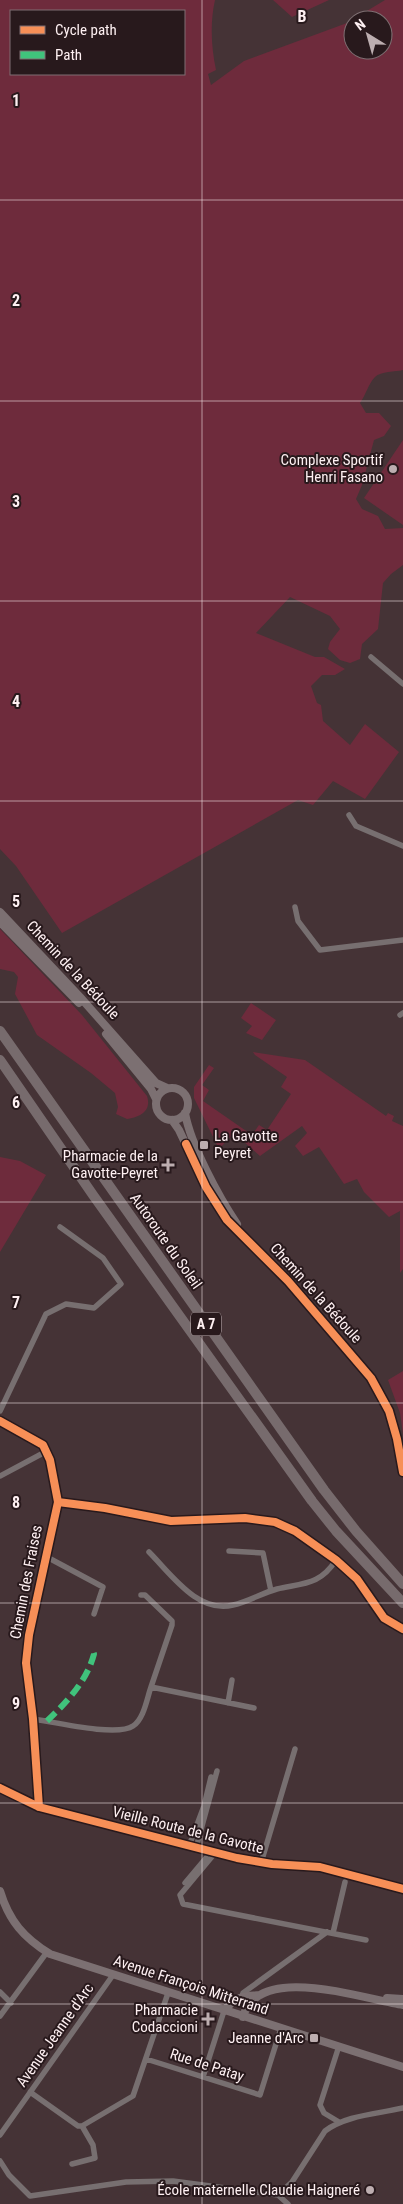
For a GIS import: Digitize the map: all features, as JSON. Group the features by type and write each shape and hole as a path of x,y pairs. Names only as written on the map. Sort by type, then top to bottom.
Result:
{"highway":[{"name":"Autoroute du Soleil","path":"0,1031 324,1490 356,1531 403,1584"},
{"name":"Autoroute du Soleil","path":"0,1060 93,1195 312,1500 342,1537 403,1603"}],"street":[{"path":"371,657 403,684"},
{"path":"349,815 356,826 403,846"},
{"path":"295,907 298,921 320,950 403,940"},
{"name":"Chemin de la Bédoule","path":"0,912 80,997 156,1083 167,1088"},
{"name":"Chemin de la Bédoule","path":"0,922 110,1037 151,1089 156,1099"},
{"path":"167,1088 178,1088 187,1096 188,1108 185,1113 179,1118 172,1120 167,1120 158,1113 156,1107 156,1099 160,1092 167,1088"},
{"name":"Chemin de la Bédoule","path":"185,1113 212,1181 223,1203 243,1234"},
{"name":"Chemin de la Bédoule","path":"172,1120 179,1130 213,1200 227,1220 288,1281 371,1378 388,1411 398,1439 403,1472"},
{"path":"0,1476 47,1451 38,1441 1,1421 0,1412 46,1314 66,1304 94,1308 122,1284 103,1258 60,1227"},
{"name":"Chemin des Fraises","path":"39,1807 33,1720 26,1663 29,1636 58,1502 47,1451"},
{"path":"58,1502 105,1508 171,1521 245,1518 275,1522 295,1530 336,1560 357,1580 384,1618 403,1629"},
{"path":"229,1551 263,1553 271,1590"},
{"path":"150,1552 196,1598 214,1606 231,1606 255,1599 271,1590 318,1580 336,1560"},
{"path":"45,1556 103,1587 94,1614"},
{"path":"33,1720 110,1730 125,1729 135,1725 151,1687 172,1625 172,1620 145,1595 141,1595"},
{"path":"228,1703 232,1680"},
{"path":"151,1687 254,1708"},
{"path":"262,1863 296,1749"},
{"path":"196,1848 217,1771"},
{"path":"189,1846 204,1806 211,1777"},
{"name":"Vieille Route de la Gavotte","path":"0,1788 39,1807 196,1848 262,1863 320,1867 403,1889"},
{"path":"185,1883 213,1852"},
{"path":"213,1852 180,1895 183,1904 366,1940"},
{"path":"242,1996 243,1992 330,1933 345,1882"},
{"name":"Avenue François Mitterrand","path":"0,1891 7,1910 27,1939 47,1952 168,1993 403,2066"},
{"path":"0,2016 47,1952"},
{"name":"Avenue Jeanne d'Arc","path":"0,2135 113,1975"},
{"path":"203,2077 224,2010 230,2003 242,1996 300,1987 342,1992 403,2005"},
{"path":"0,1992 11,2003"},
{"path":"30,2092 78,2126 82,2126 133,2096 168,1993"},
{"path":"243,2017 249,2003 262,1994"},
{"path":"242,1996 249,2003"},
{"path":"375,1999 403,1999"},
{"name":"Rue de Patay","path":"146,2059 260,2095 281,2028"},
{"path":"339,2046 320,2105 324,2113 339,2122"},
{"path":"278,2195 292,2182 325,2131 339,2122 403,2108"},
{"path":"72,2164 95,2158 93,2145 82,2126"},
{"path":"0,2161 9,2175 30,2196"},
{"path":"30,2196 126,2182 189,2181 278,2195 288,2204"},
{"path":"26,2204 30,2196"}],"shaded area":[{"path":"0,0 215,0 212,17 212,35 216,70 208,74 211,85 244,61 343,24 343,60 393,60 393,10 368,10 385,0 403,0 403,370 384,373 375,377 360,403 366,413 379,413 391,426 384,436 374,440 362,485 356,499 362,509 378,516 385,529 403,528 403,565 383,583 378,629 362,644 360,659 350,663 340,660 328,649 330,642 340,629 330,616 290,597 256,633 315,657 324,657 345,669 335,675 322,675 311,686 317,703 321,705 323,721 350,745 365,724 399,752 365,799 333,781 313,805 298,800 62,933 16,866 0,849"},
{"path":"273,0 329,0 292,17"},
{"name":"Complexe Sportif Henri Fasano","path":"403,440 403,525 364,498"},
{"path":"0,929 82,1015 147,1096 148,1106 144,1112 136,1117 127,1119 116,1114 118,1107 115,1093 91,1073 37,1035 15,994 18,977 14,972 0,969"},
{"path":"251,1003 276,1020 262,1040 246,1033 252,1026 241,1018"},
{"path":"253,1052 305,1060 386,1116 388,1113 394,1116 392,1121 403,1126 403,1269 400,1273 400,1211 389,1217 364,1192 357,1179 344,1184 319,1147 303,1156 295,1146 307,1133 302,1126 260,1156 234,1133 219,1149 194,1098 194,1087 209,1065 214,1068 202,1085 209,1090 203,1101 252,1135 259,1125 267,1130 291,1094 281,1087 287,1077"},
{"path":"0,1157 20,1161 46,1175 0,1252"},
{"path":"403,1371 403,1434 400,1413 388,1380"}],"marked path":[{"path":"47,1721 81,1682 91,1664 93,1651"}],"cycle path":[{"path":"186,1144 206,1187 227,1220 288,1281 371,1378 389,1411 397,1439 403,1472"},
{"path":"0,1421 43,1445 50,1460 58,1502 29,1635 26,1663 33,1719 39,1807"},
{"path":"58,1502 105,1508 171,1521 245,1518 275,1522 295,1531 336,1560 357,1579 384,1618 403,1629"},
{"path":"0,1788 39,1807 237,1858 272,1864 320,1867 403,1889"}],"place":[{"name":"Complexe Sportif Henri Fasano","path":"393,469"},
{"name":"La Gavotte Peyret","path":"204,1145"},
{"name":"Pharmacie de la Gavotte-Peyret","path":"168,1165"},
{"name":"Pharmacie Codaccioni","path":"208,2019"},
{"name":"Jeanne d'Arc","path":"314,2038"},
{"name":"École maternelle Claudie Haigneré","path":"370,2190"}]}
